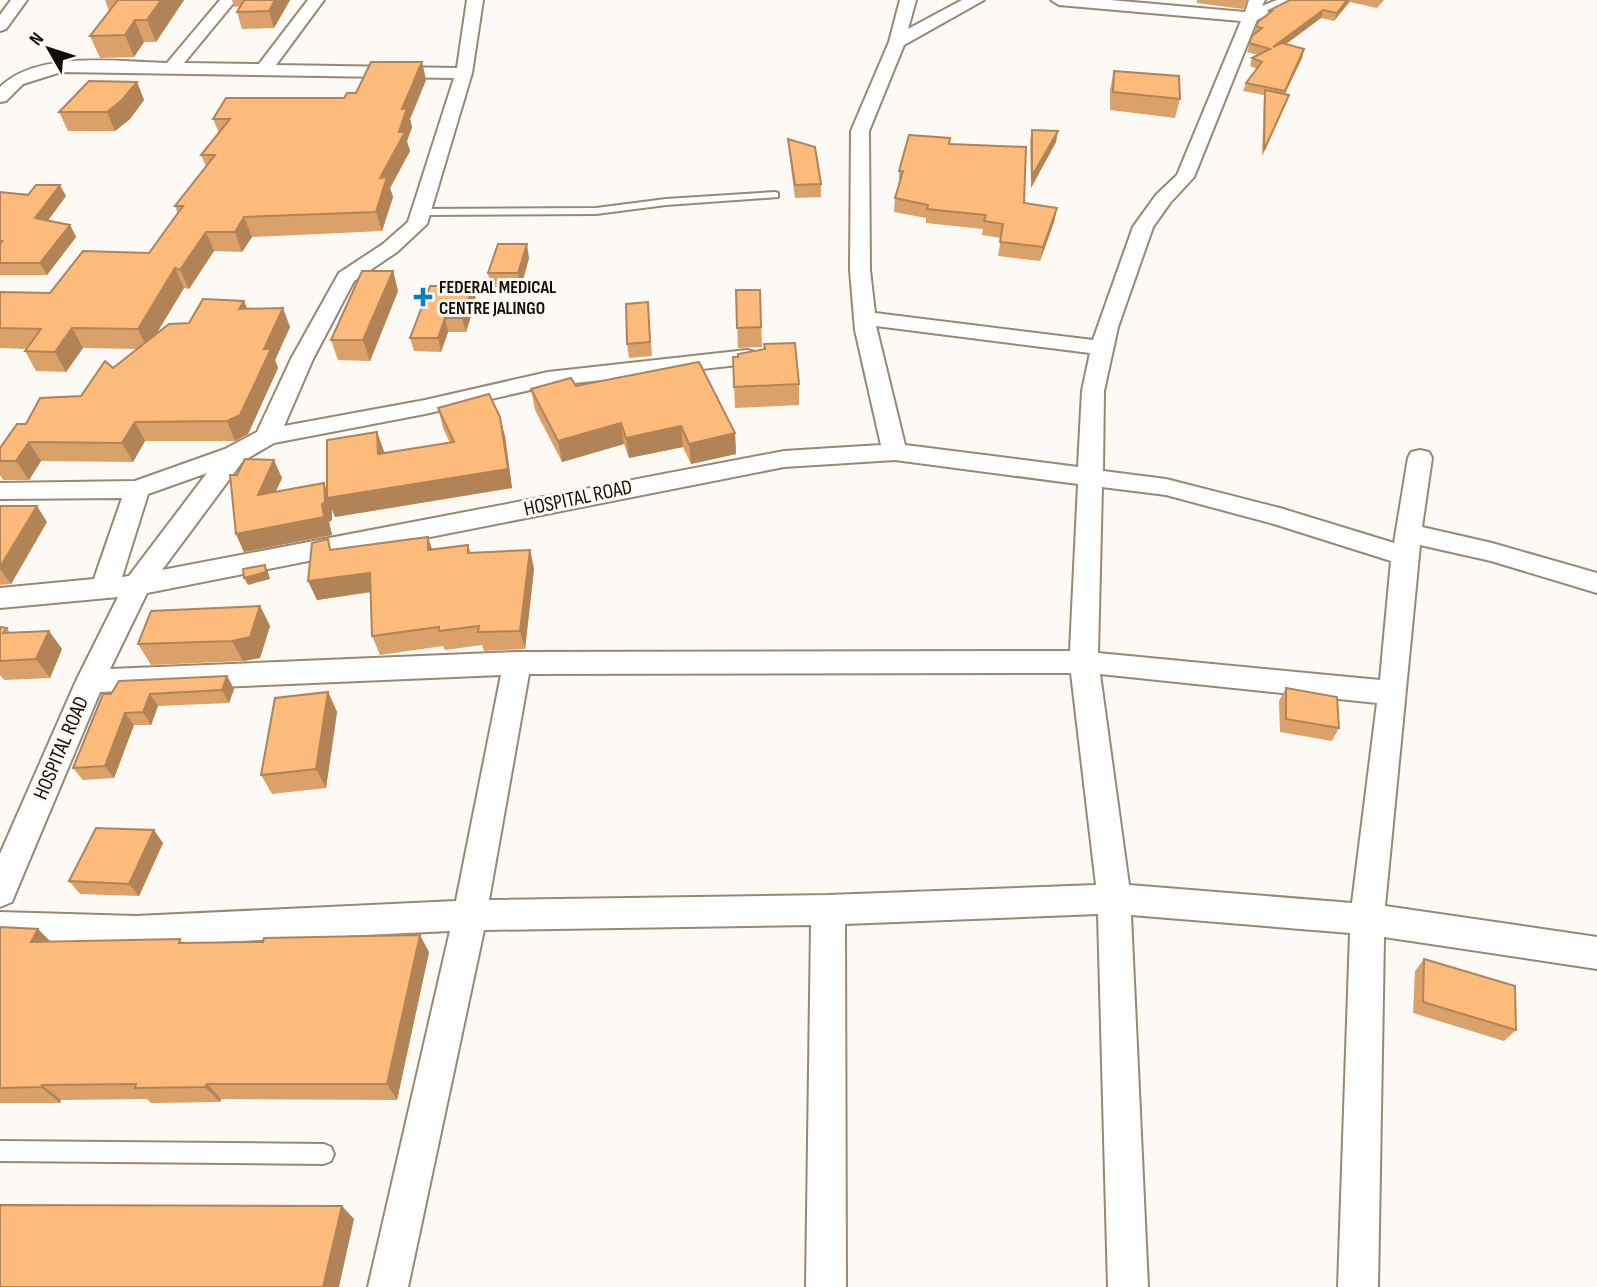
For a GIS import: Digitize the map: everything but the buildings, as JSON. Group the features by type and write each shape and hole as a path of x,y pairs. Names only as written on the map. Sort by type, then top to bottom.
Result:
{"street":[{"path":"0,26 19,0"},
{"path":"172,67 228,0"},
{"path":"264,69 316,0"},
{"path":"267,437 302,359 346,277 390,248 417,224 464,73 475,0"},
{"path":"895,452 865,318 860,270 860,131 897,42 908,0"},
{"path":"897,42 953,9 976,0"},
{"path":"1059,0 1254,8 1290,0"},
{"path":"1128,1287 1114,899 1084,662 1093,391 1111,316 1143,227 1163,199 1185,177 1254,8"},
{"path":"0,97 17,80 60,67 464,73"},
{"path":"865,318 1102,348"},
{"path":"0,491 137,489 234,455 267,437 425,407 548,379 747,357"},
{"name":"HOSPITAL ROAD","path":"0,892 90,681 137,585 785,459 895,452 1166,487 1280,517 1406,545 1492,552 1597,583"},
{"path":"0,598 137,585 234,455"},
{"path":"1358,1287 1367,919 1393,693 1406,545 1420,458"},
{"path":"105,588 137,489"},
{"path":"90,681 517,663 1084,662 1393,693"},
{"path":"388,1287 470,915 517,663"},
{"path":"0,927 136,931 470,915 828,909 1114,899 1367,919 1597,953"},
{"path":"826,1287 828,909"}],"lane":[{"path":"421,212 596,211 666,202 775,195"},
{"path":"0,1151 324,1154"}],"place":[{"name":"FEDERAL MEDICAL CENTRE JALINGO","path":"423,297"}]}
